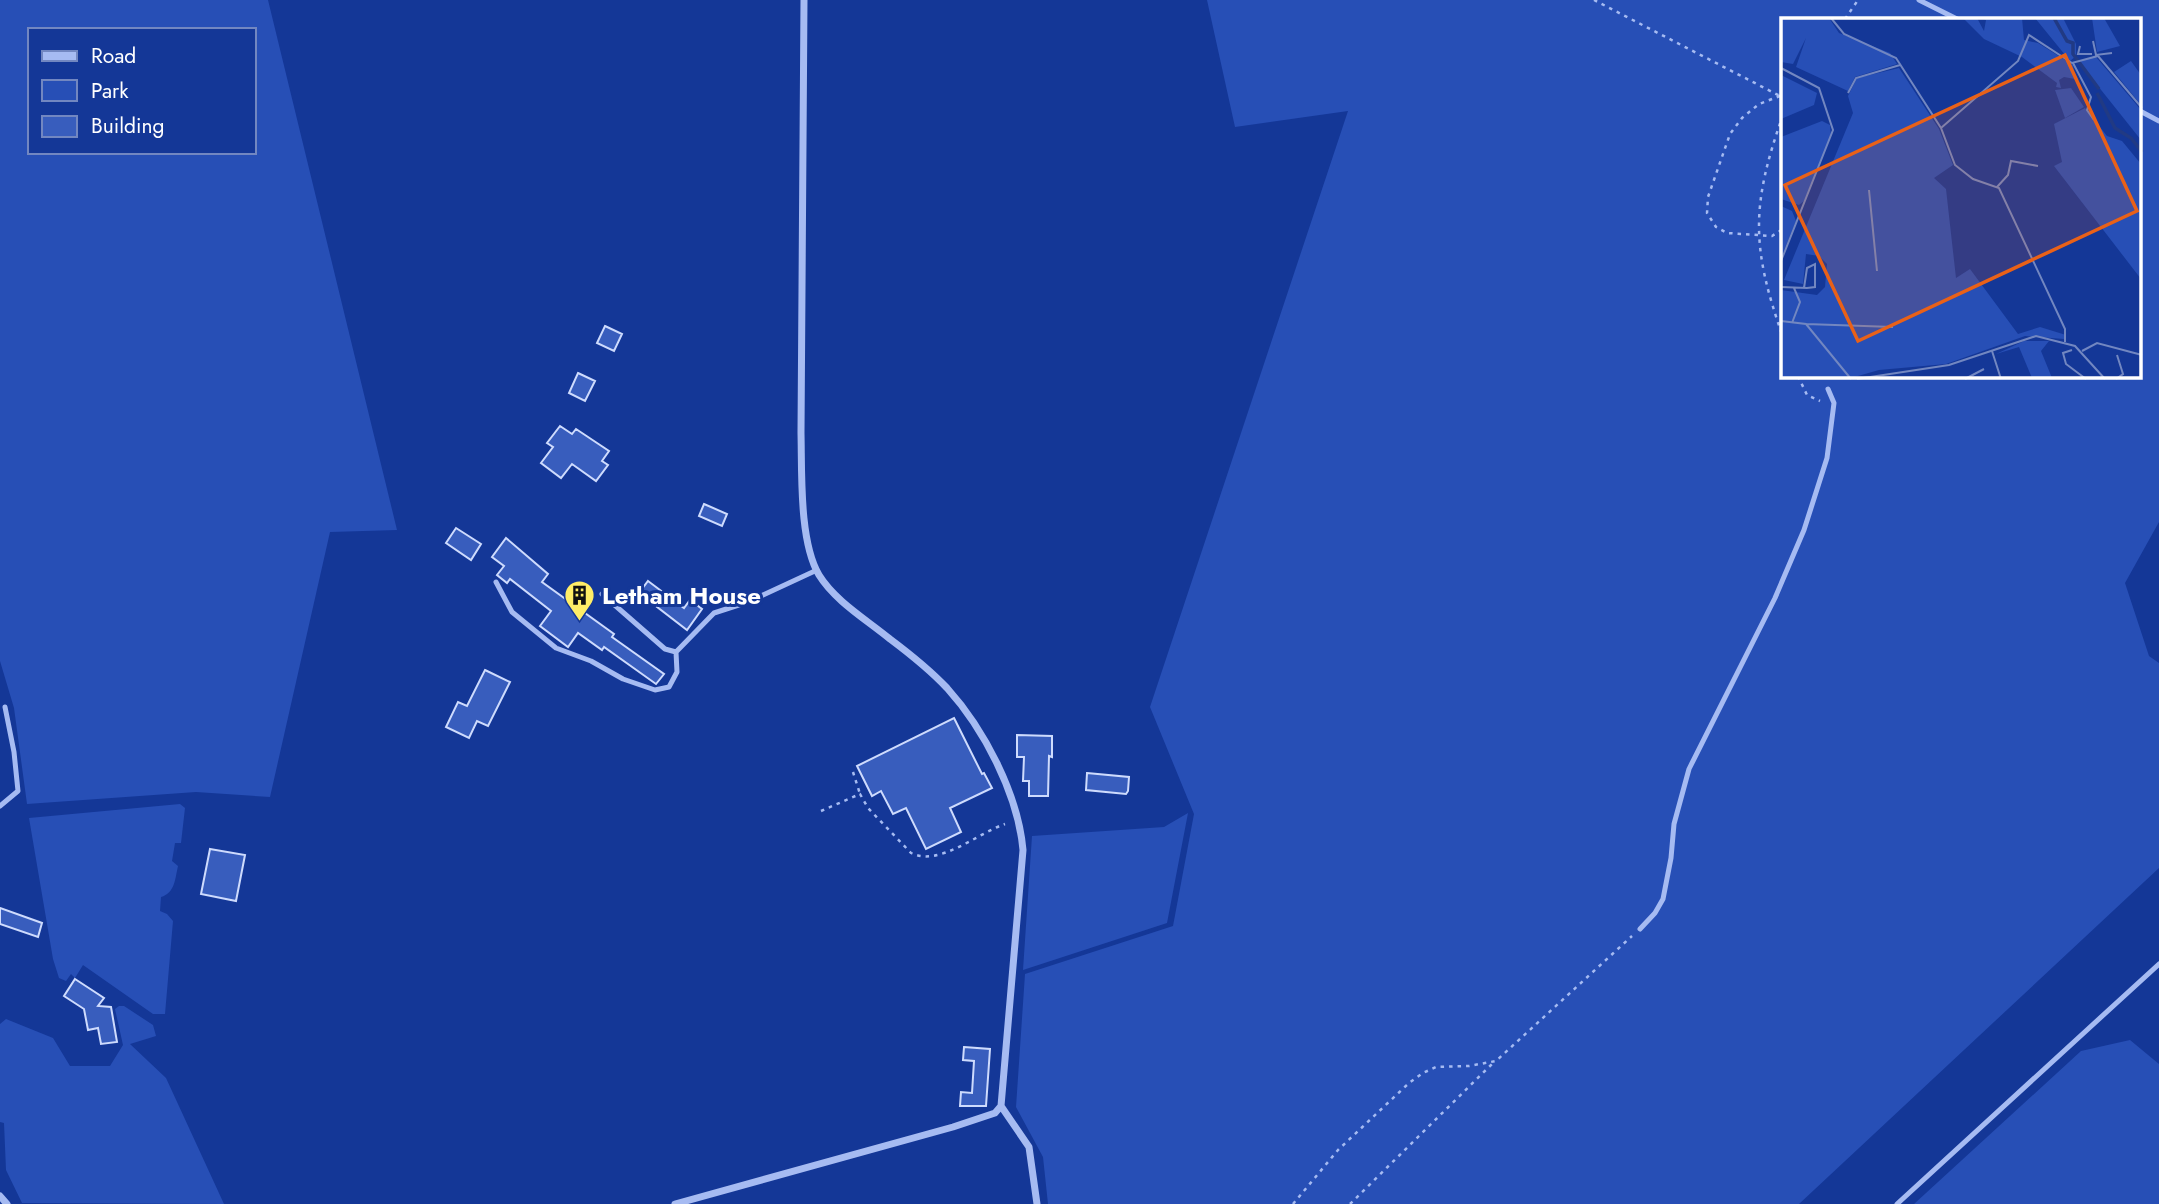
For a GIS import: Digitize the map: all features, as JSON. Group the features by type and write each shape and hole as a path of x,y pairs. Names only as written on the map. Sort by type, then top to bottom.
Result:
{"street":[{"path":"675,1204 977,1120 996,1114 1001,1105 1023,850 1018,819 1000,770 971,720 947,688 832,591 817,570 810,554 803,502 801,447 804,0"},
{"path":"1001,1105 1029,1147 1037,1204"},
{"path":"0,1196 7,1204"}],"lane":[{"path":"1919,0 1955,18"},
{"path":"2142,112 2159,121"},
{"path":"1640,929 1656,913 1663,899 1674,824 1689,769 1775,598 1804,530 1827,458 1834,402 1828,389"},
{"path":"496,582 512,612 556,648 591,661 623,679 655,690 669,687 677,672 676,652 714,613 817,570"},
{"path":"602,594 665,649 676,652"},
{"path":"0,806 18,791 5,707"},
{"path":"1897,1204 2159,964"}],"path":[{"path":"1594,0 1781,96"},
{"path":"1846,18 1858,0"},
{"path":"1781,96 1759,104 1742,118 1730,134 1708,197 1707,214 1716,227 1727,233 1772,236 1781,230"},
{"path":"1781,120 1768,155 1762,183 1758,235 1769,296 1781,331"},
{"path":"1799,378 1807,395 1819,401 1834,402"},
{"path":"853,772 867,808 911,853 920,857 943,855 986,831 1018,819"},
{"path":"821,811 860,794"},
{"path":"1350,1204 1496,1061 1640,929"},
{"path":"1293,1204 1338,1150 1423,1073 1436,1067 1469,1066 1496,1061"}],"green space":[{"path":"0,0 268,0 397,530 330,532 270,797 196,792 27,804 14,708 0,661"},
{"path":"1207,0 2159,0 2159,522 2125,583 2149,656 2159,663 2159,868 1799,1204 1048,1204 1043,1157 1016,1107 1025,974 1173,926 1194,814 1150,707 1348,111 1235,127"},
{"path":"180,804 185,808 181,843 175,843 172,861 178,866 172,889 161,897 160,911 173,921 165,1014 153,1014 83,965 75,978 71,974 66,981 59,978 53,959 29,818"},
{"path":"1188,813 1167,923 1023,970 1032,836 1164,827"},
{"path":"124,1006 153,1025 156,1036 130,1044 166,1078 224,1204 22,1203 6,1170 4,1123 0,1122 0,1024 6,1019 53,1038 70,1066 110,1066 123,1045 115,1009"},
{"path":"2130,1040 2159,1064 2159,1204 1914,1204 2081,1051"}],"building":[{"path":"605,326 622,334 614,351 597,343"},
{"path":"578,373 595,381 585,401 569,393"},
{"path":"560,426 572,434 576,429 609,451 602,461 608,465 596,481 572,464 561,478 541,463 553,447 547,443"},
{"path":"704,504 727,514 722,526 699,516"},
{"path":"456,528 481,544 471,560 446,543"},
{"path":"506,538 548,574 542,582 664,674 656,684 604,647 602,650 578,633 568,647 540,626 551,611 510,579 507,583 497,575 504,566 492,557"},
{"path":"648,581 684,608 690,600 702,609 687,630 639,593"},
{"path":"485,670 510,682 488,726 477,721 469,738 446,727 458,702 467,706"},
{"path":"954,718 982,774 984,773 992,788 950,808 961,832 926,849 906,808 893,814 881,791 872,796 857,766"},
{"path":"1017,735 1052,736 1048,796 1029,796 1029,781 1023,781 1024,757 1017,757"},
{"path":"1087,773 1129,777 1128,791 1126,794 1086,790"},
{"path":"210,849 245,855 236,901 201,894"},
{"path":"0,908 42,923 38,937 0,924"},
{"path":"75,979 104,998 98,1006 111,1007 117,1042 101,1044 98,1028 88,1030 84,1009 64,996"},
{"path":"964,1047 990,1049 986,1106 960,1106 961,1092 972,1093 974,1061 963,1060"}],"place":[{"name":"Letham House","path":"579,622"}]}
